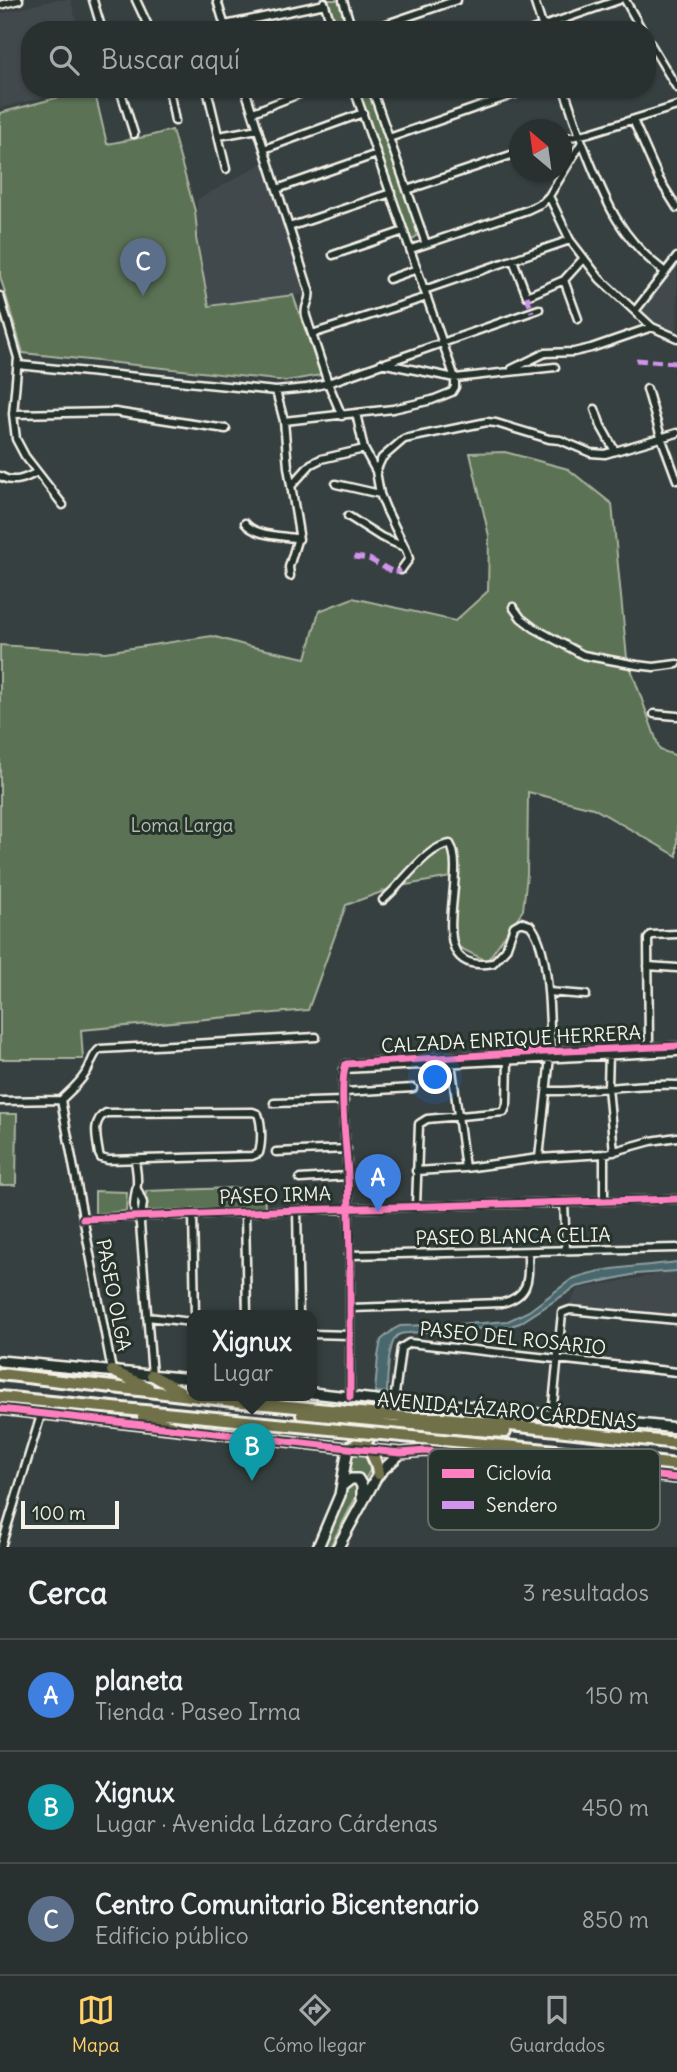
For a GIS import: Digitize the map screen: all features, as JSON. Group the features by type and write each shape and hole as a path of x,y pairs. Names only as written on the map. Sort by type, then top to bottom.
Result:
{"highway":[{"path":"112,1371 160,1391"},
{"name":"AVENIDA LÁZARO CÁRDENAS","path":"0,1374 187,1395"},
{"path":"152,1374 187,1394"},
{"name":"AVENIDA LÁZARO CÁRDENAS","path":"0,1397 532,1449"},
{"path":"234,1401 252,1408 395,1427 524,1433 533,1428"},
{"name":"AVENIDA LÁZARO CÁRDENAS","path":"234,1401 412,1418 444,1418 677,1443"},
{"path":"123,1410 179,1429"},
{"path":"342,1420 363,1442 376,1462 377,1474"},
{"path":"363,1442 371,1424"},
{"path":"348,1448 395,1427"}],"street":[{"path":"3,3 19,0"},
{"path":"93,0 99,21"},
{"path":"136,0 146,21"},
{"path":"217,0 224,21"},
{"path":"343,0 349,21"},
{"path":"395,21 457,0"},
{"path":"534,0 541,21"},
{"path":"562,21 619,0"},
{"path":"625,0 637,21"},
{"path":"250,21 324,2 330,21"},
{"path":"656,58 677,88"},
{"path":"123,98 134,134"},
{"path":"171,98 176,121"},
{"path":"209,98 226,169"},
{"path":"248,98 309,290 310,298 304,309 328,383 342,416"},
{"path":"253,112 289,98"},
{"path":"284,421 398,408 443,396 454,390 455,377 357,98"},
{"path":"375,98 426,244"},
{"path":"389,138 503,98"},
{"path":"567,98 607,202 621,227 645,257 665,272"},
{"path":"572,139 581,139 677,106"},
{"path":"264,149 362,113"},
{"path":"633,120 659,179 677,208"},
{"path":"219,136 258,129"},
{"path":"411,249 542,203 549,196 581,139"},
{"path":"277,189 377,154"},
{"path":"407,190 509,156"},
{"path":"289,227 391,193"},
{"path":"549,196 570,240 607,287 652,327 677,338"},
{"path":"333,255 404,231"},
{"path":"312,334 570,240"},
{"path":"635,311 677,257"},
{"path":"513,260 527,296 564,281 583,259"},
{"path":"389,279 417,270"},
{"path":"564,281 578,319"},
{"path":"0,296 15,343 18,365 13,414 16,439 20,449 63,505"},
{"path":"18,365 276,391 307,388 536,310"},
{"path":"507,371 545,353 575,352 652,327"},
{"path":"381,363 455,377 555,367"},
{"path":"647,389 677,480"},
{"path":"276,391 284,421 299,538 289,567 290,576"},
{"path":"595,409 604,433 615,451"},
{"path":"13,414 115,412 226,429"},
{"path":"356,413 364,449 376,471 380,494 409,559 401,570"},
{"path":"376,471 382,458 404,439 486,422 560,440 591,453 605,454 677,433"},
{"path":"292,485 311,464 321,459 364,449"},
{"path":"0,476 18,481 37,472"},
{"path":"336,484 380,494"},
{"path":"348,516 381,537 404,547"},
{"path":"245,523 249,528 261,532 299,538"},
{"path":"513,607 521,618 534,628 583,655 654,667 677,664"},
{"path":"654,714 677,716"},
{"path":"383,900 393,893 428,855 442,845 450,844 455,864 452,940 460,956 473,965 493,963 506,949 511,931 518,923 530,925 534,929 544,960 551,1054 539,1158"},
{"path":"649,1047 649,936 677,934"},
{"path":"648,966 677,968"},
{"path":"548,992 586,995"},
{"path":"0,1101 61,1100 84,1077 94,1053 103,1048 316,1037"},
{"name":"CALZADA ENRIQUE HERRERA","path":"609,1052 677,1046"},
{"path":"609,1052 608,1087 614,1152"},
{"name":"CALZADA ENRIQUE HERRERA","path":"345,1066 551,1054 677,1052"},
{"name":"CALZADA ENRIQUE HERRERA","path":"345,1066 508,1059 551,1054"},
{"path":"416,1206 419,1124 427,1119 504,1112 507,1104 508,1059"},
{"path":"451,1062 466,1168"},
{"path":"345,1066 351,1308 350,1397"},
{"path":"547,1091 653,1084 677,1085"},
{"path":"344,1092 414,1088"},
{"name":"PASEO OLGA","path":"61,1100 112,1371"},
{"path":"274,1103 344,1101"},
{"path":"248,1111 256,1112 259,1116 261,1147 256,1155 135,1160 101,1158 96,1124 99,1116 109,1113 248,1111"},
{"path":"416,1171 604,1154 677,1137"},
{"path":"276,1152 347,1149"},
{"path":"604,1154 604,1201"},
{"path":"135,1160 137,1189 143,1203 139,1216 152,1374"},
{"path":"300,1179 348,1177"},
{"name":"PASEO IRMA","path":"83,1219 677,1199"},
{"path":"564,1202 566,1251"},
{"path":"297,1210 299,1310"},
{"path":"245,1213 247,1310"},
{"path":"193,1214 195,1310"},
{"name":"PASEO BLANCA CELIA","path":"349,1255 677,1248"},
{"path":"351,1308 502,1303 512,1300 519,1296 526,1286 528,1251"},
{"path":"552,1415 560,1317 566,1311 677,1320"},
{"path":"147,1317 187,1321"},
{"path":"317,1334 350,1335"},
{"name":"PASEO DEL ROSARIO","path":"394,1402 401,1348 409,1343 677,1372"},
{"path":"0,1361 187,1378"},
{"name":"AVENIDA LÁZARO CÁRDENAS","path":"317,1394 677,1428"},
{"path":"0,1409 348,1448 363,1442 401,1453 426,1451"},
{"path":"1,1547 41,1415"},
{"path":"281,1440 312,1434 316,1426 311,1416"},
{"path":"426,1451 421,1444 421,1437 434,1427"},
{"path":"318,1547 336,1506 348,1448"},
{"path":"338,1547 377,1474 401,1453"},
{"path":"342,1486 351,1479 358,1479 362,1486 362,1500"}],"shaded area":[{"path":"55,0 71,0 76,21 21,21 21,98 41,98 0,108 0,14"},
{"path":"265,162 308,294 209,307 197,234 197,200"},
{"path":"677,263 677,331 657,323 642,312"},
{"path":"677,1271 677,1316 567,1308 578,1289"}],"green space":[{"path":"327,0 343,0 350,21 335,21"},
{"path":"56,98 96,98 107,144 172,130 195,211 196,238 209,306 293,295 321,375 286,381 23,353 0,276 0,113"},
{"path":"361,98 375,98 420,233 411,241"},
{"name":"Loma Larga","path":"505,452 568,469 612,504 627,658 660,750 677,756 677,856 593,808 528,792 527,874 523,910 487,961 456,946 451,877 395,887 346,905 308,1010 81,1030 83,1059 0,1059 0,645 105,652 212,636 306,658 319,611 353,598 455,621 488,591 489,536 470,453"},
{"path":"0,1114 17,1114 16,1185 0,1185"},
{"path":"264,1187 265,1208 147,1211 146,1191"},
{"path":"95,1191 127,1192 126,1211 95,1214"},
{"path":"348,1451 378,1455 330,1547 321,1547 336,1509"}],"water":[{"path":"677,1262 677,1271 636,1274 576,1287 520,1323 508,1327 399,1335 394,1340 390,1354 387,1393 375,1392 381,1340 400,1326 508,1321 529,1311 572,1279 610,1269"}],"marked path":[{"path":"527,296 532,312"},
{"path":"636,360 677,363"},
{"path":"354,557 369,559 395,573 401,570"}],"cycle path":[{"path":"350,1397 349,1204 343,1102 346,1064 677,1046"},
{"path":"83,1219 677,1199"},
{"path":"0,1409 348,1448 401,1453 428,1451"},
{"path":"660,1476 677,1478"}],"place":[{"name":"Centro Comunitario Bicentenario","path":"143,296"},
{"name":"planeta","path":"378,1212"},
{"name":"Xignux","path":"252,1481"}]}
